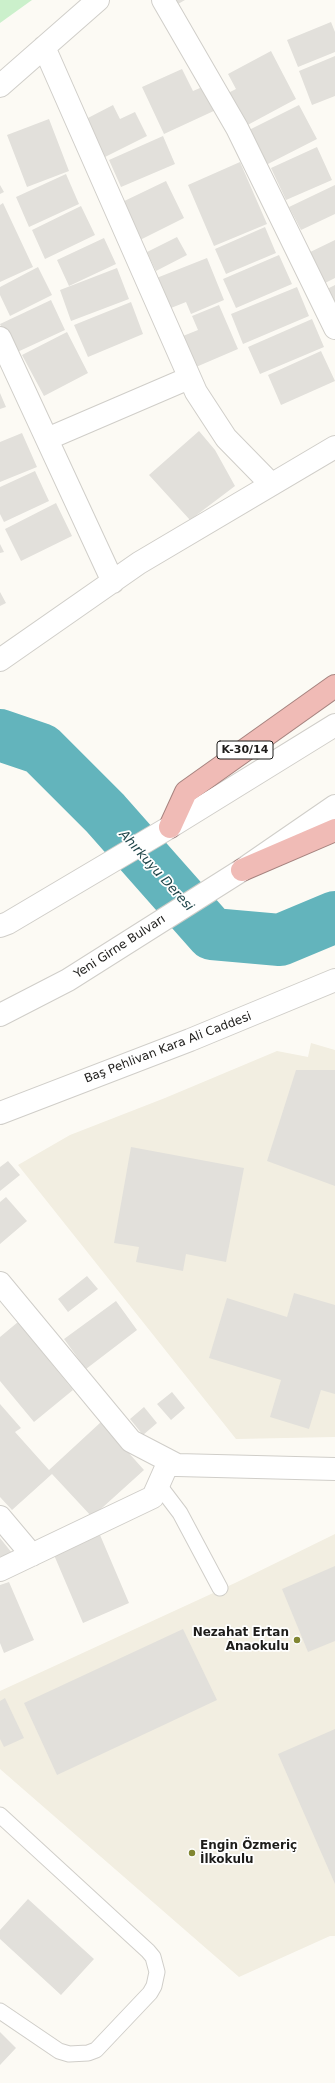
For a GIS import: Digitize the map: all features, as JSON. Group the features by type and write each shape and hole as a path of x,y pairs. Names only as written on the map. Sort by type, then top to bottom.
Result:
{"highway":[{"name":"K-30/14","path":"170,827 186,792 335,686"},
{"path":"242,870 335,830"}],"street":[{"path":"0,86 98,0"},
{"path":"163,0 237,128 335,328"},
{"path":"44,47 196,392 226,438 272,484"},
{"path":"0,338 113,582"},
{"path":"47,439 189,378"},
{"path":"0,660 139,563 335,447"},
{"path":"0,926 24,914 170,827 335,725"},
{"name":"Yeni Girne Bulvarı","path":"0,1015 68,980 242,870 335,806"},
{"name":"Baş Pehlivan Kara Ali Caddesi","path":"0,1113 190,1040 335,980"},
{"path":"0,1283 131,1442 177,1465 335,1469"},
{"path":"0,1570 153,1497 169,1461"},
{"path":"0,1517 32,1555"}],"lane":[{"path":"158,1484 180,1513 220,1588"},
{"path":"0,1815 148,1951 153,1957 157,1972 156,1979 150,1992 96,2050 88,2053 69,2054 58,2051 0,2011"}],"shaded area":[{"path":"311,1043 335,1050 335,1437 236,1439 18,1165 70,1135 165,1098 277,1051 308,1057"},
{"name":"Engin Özmeriç İlkokulu","path":"335,1534 335,1936 330,1936 239,1977 0,1769 0,1691 235,1583"}],"green space":[{"path":"0,0 32,0 0,23"}],"building":[{"path":"176,0 185,0 178,4"},
{"path":"331,22 335,32 335,52 298,67 287,40"},
{"path":"271,51 296,99 242,128 224,95 236,89 228,74"},
{"path":"335,56 335,96 312,105 299,71"},
{"path":"182,69 193,91 207,85 218,109 164,134 142,87"},
{"path":"113,105 120,119 135,112 147,136 105,157 86,119"},
{"path":"299,105 317,139 266,165 249,130"},
{"path":"49,119 69,171 27,187 7,135"},
{"path":"163,136 175,164 121,187 109,160"},
{"path":"317,147 332,180 286,200 271,168"},
{"path":"240,162 267,224 214,246 188,185"},
{"path":"66,174 79,204 29,227 16,197"},
{"path":"166,181 184,218 134,243 116,205"},
{"path":"0,185 4,192 0,194"},
{"path":"335,185 335,214 301,230 289,207"},
{"path":"3,203 33,267 0,282 0,205"},
{"path":"81,206 95,235 45,259 32,230"},
{"path":"265,227 276,253 226,274 215,249"},
{"path":"177,237 187,255 156,271 147,252"},
{"path":"104,238 116,264 69,286 57,260"},
{"path":"335,240 335,278 317,287 302,256"},
{"path":"279,255 292,284 236,308 223,279"},
{"path":"207,258 224,300 191,314 186,302 166,310 154,279"},
{"path":"38,267 52,295 10,316 0,295 0,287"},
{"path":"117,268 129,299 71,321 60,290"},
{"path":"335,285 335,315 323,291"},
{"path":"297,287 309,316 243,344 231,314"},
{"path":"51,300 65,330 13,354 0,324"},
{"path":"131,302 143,334 88,357 74,325"},
{"path":"219,305 238,349 196,367 183,336 198,330 192,316"},
{"path":"312,319 324,347 260,374 248,347"},
{"path":"67,332 88,373 44,396 22,355"},
{"path":"321,351 335,381 281,405 268,375"},
{"path":"0,393 6,407 0,409"},
{"path":"199,431 215,450 235,486 190,520 149,475"},
{"path":"22,433 37,467 0,482 0,442"},
{"path":"35,471 49,501 4,522 0,514 0,487"},
{"path":"56,503 72,536 21,561 5,529"},
{"path":"0,544 4,552 0,553"},
{"path":"0,592 6,603 0,606"},
{"path":"296,1070 335,1070 335,1186 267,1161"},
{"path":"131,1147 244,1168 226,1262 186,1254 183,1271 136,1262 139,1247 114,1243"},
{"path":"8,1161 20,1175 0,1191 0,1167"},
{"path":"6,1197 27,1221 0,1244 0,1202"},
{"path":"87,1276 98,1289 68,1312 58,1299"},
{"path":"294,1293 335,1305 335,1394 321,1390 309,1429 270,1417 281,1380 209,1358 227,1298 287,1317"},
{"path":"116,1301 137,1330 86,1369 64,1339"},
{"path":"18,1322 73,1390 34,1422 0,1381 0,1337"},
{"path":"172,1392 185,1408 171,1420 157,1404"},
{"path":"0,1404 21,1428 15,1432 49,1470 101,1422 144,1470 92,1517 52,1474 12,1510 0,1497"},
{"path":"144,1407 157,1423 143,1435 130,1419"},
{"path":"100,1535 129,1603 83,1623 54,1555"},
{"path":"0,1538 12,1553 0,1557"},
{"path":"335,1566 335,1641 308,1652 282,1589"},
{"path":"9,1582 34,1640 4,1653 0,1643 0,1585"},
{"path":"183,1629 217,1700 57,1775 24,1703"},
{"path":"5,1698 24,1738 4,1747 0,1739 0,1701"},
{"path":"335,1729 335,1884 278,1754"},
{"path":"28,1899 94,1959 61,1995 0,1939 0,1930"},
{"path":"0,2032 16,2048 0,2065"}],"waterway":[{"name":"Ahırkuyu Deresi","path":"0,735 41,749 105,813 212,934 280,940 335,917"}],"place":[{"name":"Nezahat Ertan Anaokulu","path":"297,1640"},
{"name":"Engin Özmeriç İlkokulu","path":"192,1853"}]}
